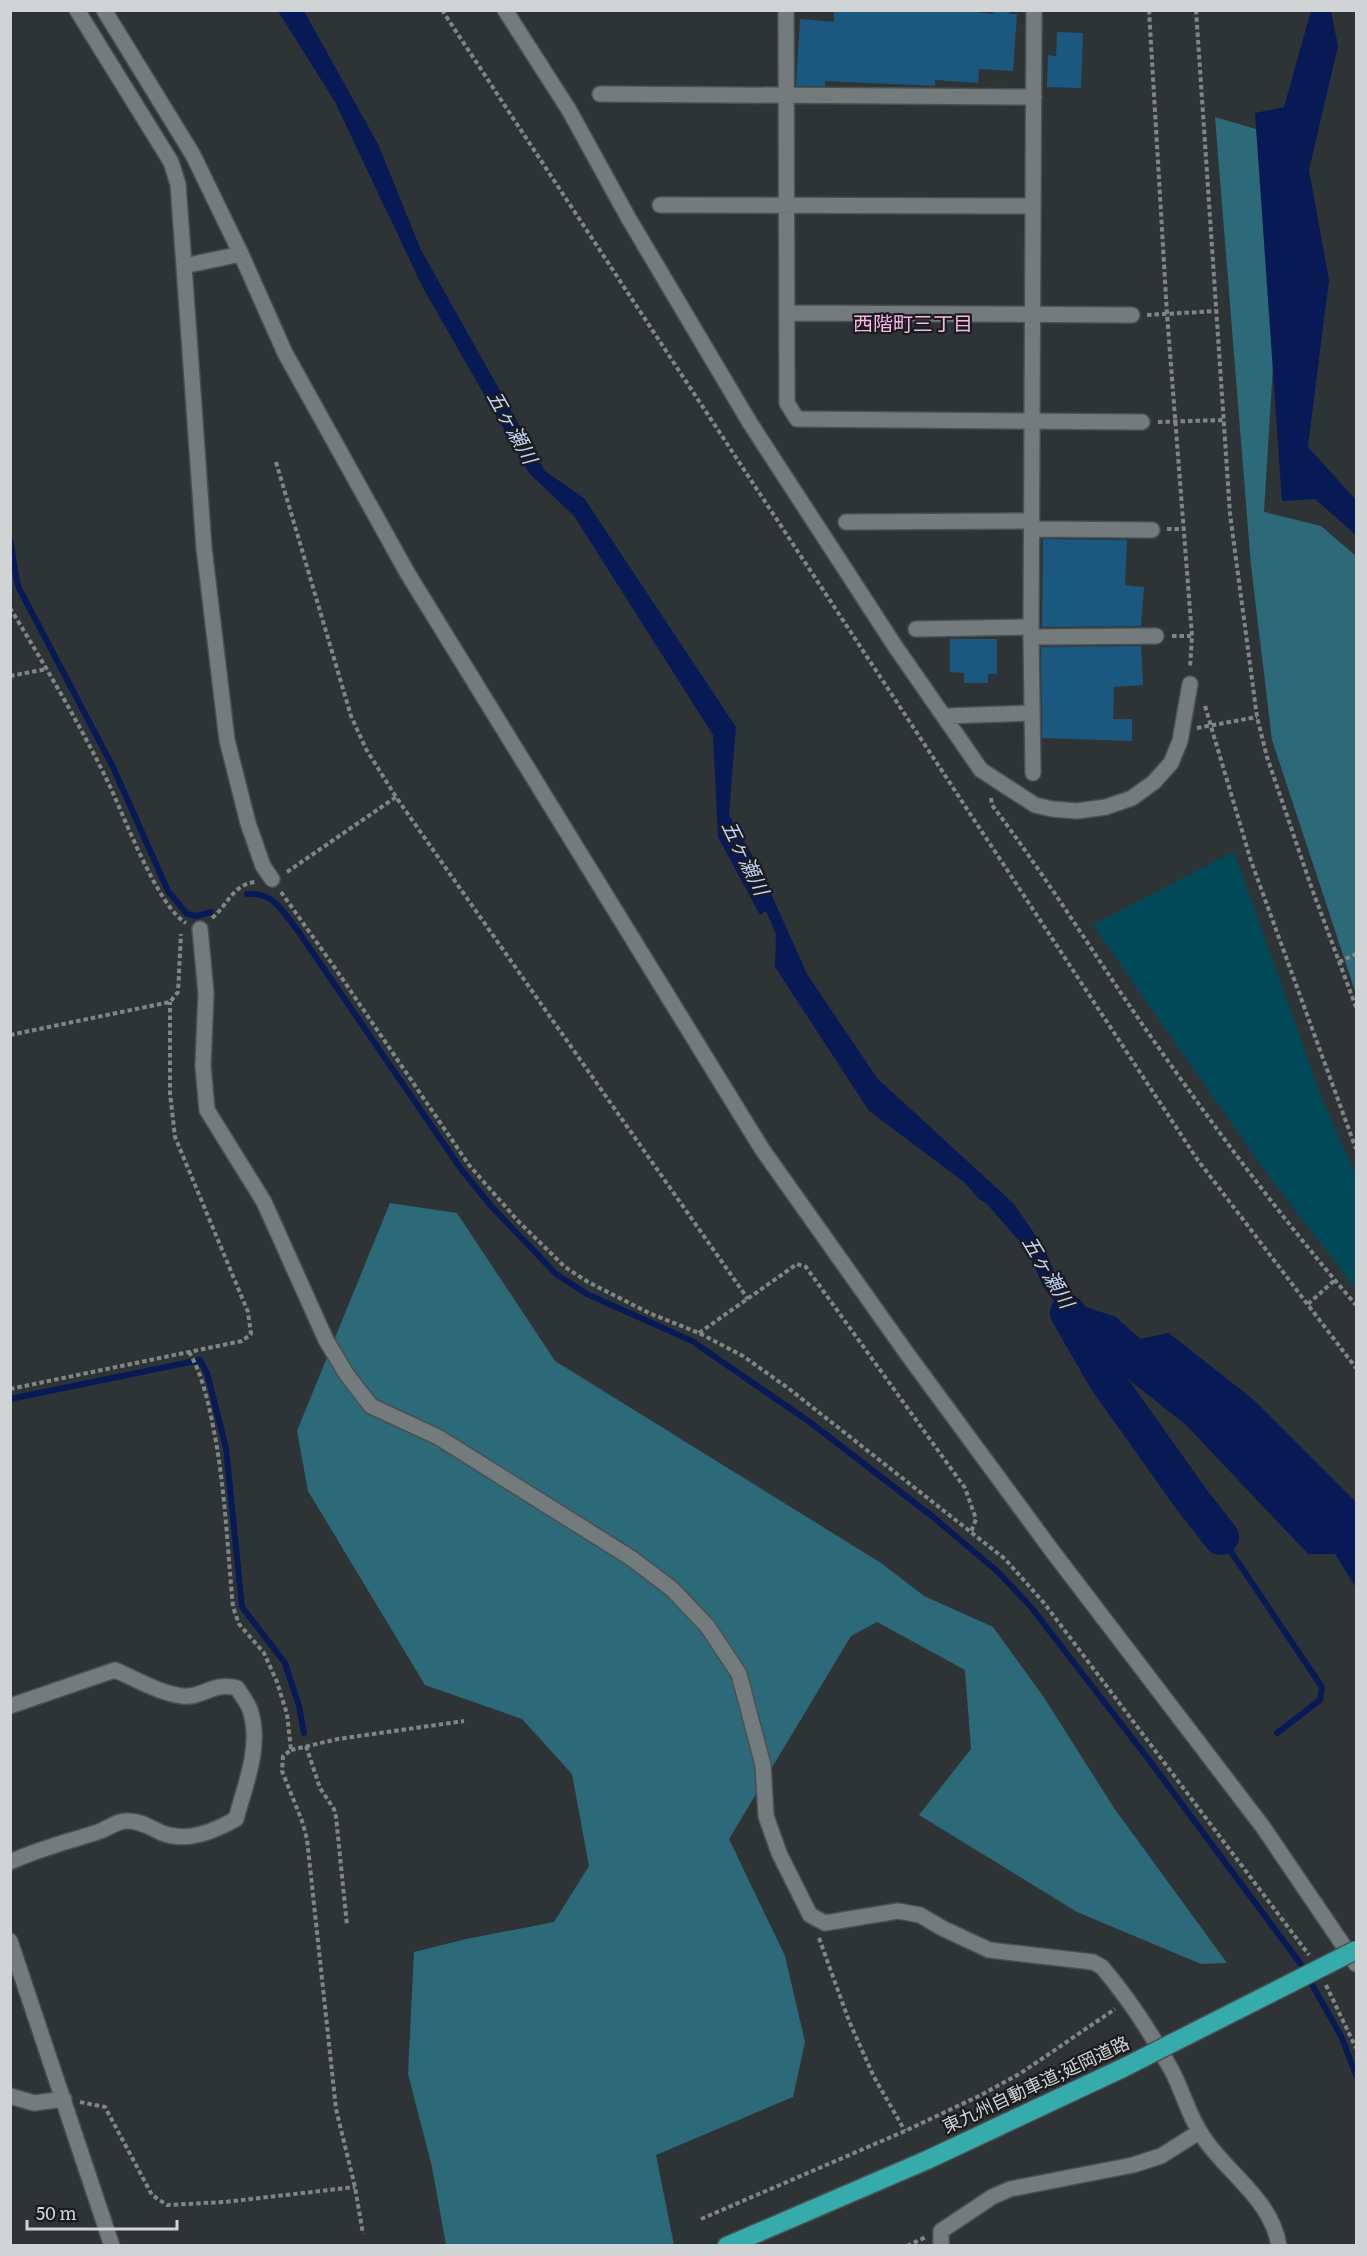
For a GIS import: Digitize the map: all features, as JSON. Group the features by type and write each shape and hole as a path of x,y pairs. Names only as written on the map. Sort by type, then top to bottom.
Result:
{"highway":[{"name":"東九州自動車道;延岡道路","path":"727,2246 927,2160 1123,2068 1356,1950"}],"street":[{"path":"77,10 171,162 178,184 204,548 227,740 248,823 263,866 272,879"},
{"path":"104,10 193,155 241,254 285,353 408,574 762,1149 908,1355 1053,1552 1263,1827 1356,1964"},
{"path":"505,10 569,110 629,219 750,423 895,646 946,716 981,770 1035,805 1052,809 1077,811 1106,807 1132,798 1154,783 1171,763 1180,741 1193,679"},
{"path":"786,10 787,403 797,419 1142,422"},
{"path":"1033,773 1031,632 1035,10"},
{"path":"600,94 1034,97"},
{"path":"660,205 1033,206"},
{"path":"184,266 241,254"},
{"path":"787,313 1132,315"},
{"path":"846,522 1032,525 1152,530"},
{"path":"916,629 1156,636"},
{"path":"946,716 1031,713"},
{"path":"200,928 206,993 202,1066 207,1110 264,1202 326,1340 346,1376 371,1406 438,1437 631,1558 672,1589 708,1627 739,1674 763,1765 766,1816 779,1853 810,1915 825,1923 898,1911 920,1916 989,1950 1093,1962 1102,1967 1148,2030 1172,2072 1199,2132 1253,2193 1268,2215 1279,2246"},
{"path":"10,1706 116,1670 150,1686 184,1697 226,1684 237,1688 251,1710 255,1733 254,1750 237,1819 214,1830 186,1838 164,1834 146,1824 125,1820 99,1832 40,1848 10,1862"},
{"path":"10,1941 112,2246"},
{"path":"10,2096 34,2103 64,2099"},
{"path":"941,2246 940,2231 992,2197 1010,2189 1133,2165 1161,2156 1199,2132"}],"path":[{"path":"442,10 1197,1159 1356,1368"},
{"path":"1149,10 1167,314 1192,636 1193,679"},
{"path":"1197,10 1230,514 1257,717 1267,757 1356,1007"},
{"path":"1132,315 1216,311"},
{"path":"1142,422 1223,420"},
{"path":"276,462 351,716 366,749 396,797 748,1299"},
{"path":"10,608 47,669 107,779 160,895 183,922 178,992 170,1002 170,1093 175,1137 248,1312 251,1334 242,1341 10,1389"},
{"path":"1191,653 1193,679"},
{"path":"10,676 47,669"},
{"path":"1205,705 1251,861 1356,1149"},
{"path":"1182,731 1257,717"},
{"path":"981,770 992,805 1026,849 1149,1034 1229,1145 1356,1305"},
{"path":"200,928 221,911 234,889 249,882 272,879 289,871 396,797"},
{"path":"272,879 470,1165 518,1221 565,1267 588,1282 649,1313 699,1333 742,1356 788,1388 1005,1559 1044,1603 1313,1962"},
{"path":"1339,962 1356,954"},
{"path":"10,1035 170,1002"},
{"path":"699,1333 796,1264 807,1267 965,1488 976,1519 971,1532"},
{"path":"1308,1304 1335,1280"},
{"path":"189,1352 195,1362 208,1405 220,1461 233,1607 240,1624 264,1653 277,1682 287,1714 291,1750"},
{"path":"363,2234 355,2187 336,2109 307,1839 282,1771 283,1756 291,1750 338,1739 464,1721"},
{"path":"306,1746 320,1788 334,1809 336,1817 347,1925"},
{"path":"810,1915 828,1958 849,2021 874,2077 905,2131"},
{"path":"1324,1980 1356,2048"},
{"path":"701,2219 905,2131 981,2095 1021,2073 1111,2011 1129,2002"},
{"path":"64,2099 105,2106 152,2195 167,2205 225,2202 355,2187"}],"shaded area":[{"path":"1215,117 1287,138 1264,512 1321,526 1356,556 1356,994 1272,740 1251,566"},
{"path":"1234,851 1320,1094 1356,1176 1356,1289 1262,1167 1093,925"},
{"path":"390,1203 457,1213 555,1361 881,1563 924,1596 993,1627 1043,1696 1114,1808 1227,1963 1201,1964 1077,1912 919,1815 971,1749 965,1670 877,1622 851,1636 729,1839 785,1956 805,2042 793,2097 656,2155 674,2245 446,2245 432,2167 408,2074 414,1952 466,1939 554,1922 589,1866 572,1774 522,1719 425,1685 308,1491 297,1431"}],"water":[{"name":"五ヶ瀬川","path":"278,11 304,11 378,144 421,250 545,471 584,498 736,727 729,815 760,869 807,974 877,1078 1014,1204 1045,1249 1065,1300 1116,1317 1140,1339 1169,1333 1255,1401 1356,1502 1356,1588 1335,1554 1308,1554 1186,1425 1113,1367 1063,1314 1043,1286 1027,1250 987,1204 979,1199 964,1182 869,1111 775,967 776,934 766,911 760,915 718,837 713,735 574,516 529,473 423,288 335,102"},
{"path":"1311,11 1331,11 1338,46 1309,170 1329,280 1308,447 1356,500 1356,535 1315,499 1282,501 1255,113 1284,107"}],"building":[{"path":"834,10 961,10 993,14 993,10 1010,10 1009,14 1017,14 1013,71 979,69 978,83 935,80 935,86 825,81 825,86 796,86 800,19 834,22"},
{"path":"1057,32 1083,33 1081,88 1047,87 1048,55 1056,56"},
{"path":"1043,539 1127,540 1125,585 1144,587 1141,626 1042,627"},
{"path":"950,639 997,639 997,674 988,674 988,683 964,683 964,673 950,672"},
{"path":"1141,646 1143,685 1114,687 1113,719 1132,719 1132,741 1042,738 1041,647"}],"waterway":[{"path":"10,539 20,590 113,767 168,891 187,914 197,916 211,912"},
{"path":"247,894 264,896 282,910 461,1169 492,1207 556,1274 587,1294 692,1341 811,1423 933,1517 997,1571 1031,1607 1149,1760 1300,1963 1342,2038 1356,2075"},
{"path":"1068,1313 1106,1379 1221,1537"},
{"path":"10,1399 200,1360 207,1373 226,1448 242,1607 285,1663 299,1706 304,1733"},
{"path":"1221,1537 1322,1687 1320,1700 1277,1733"}],"district":[{"name":"西階町三丁目","path":"913,324"}]}
